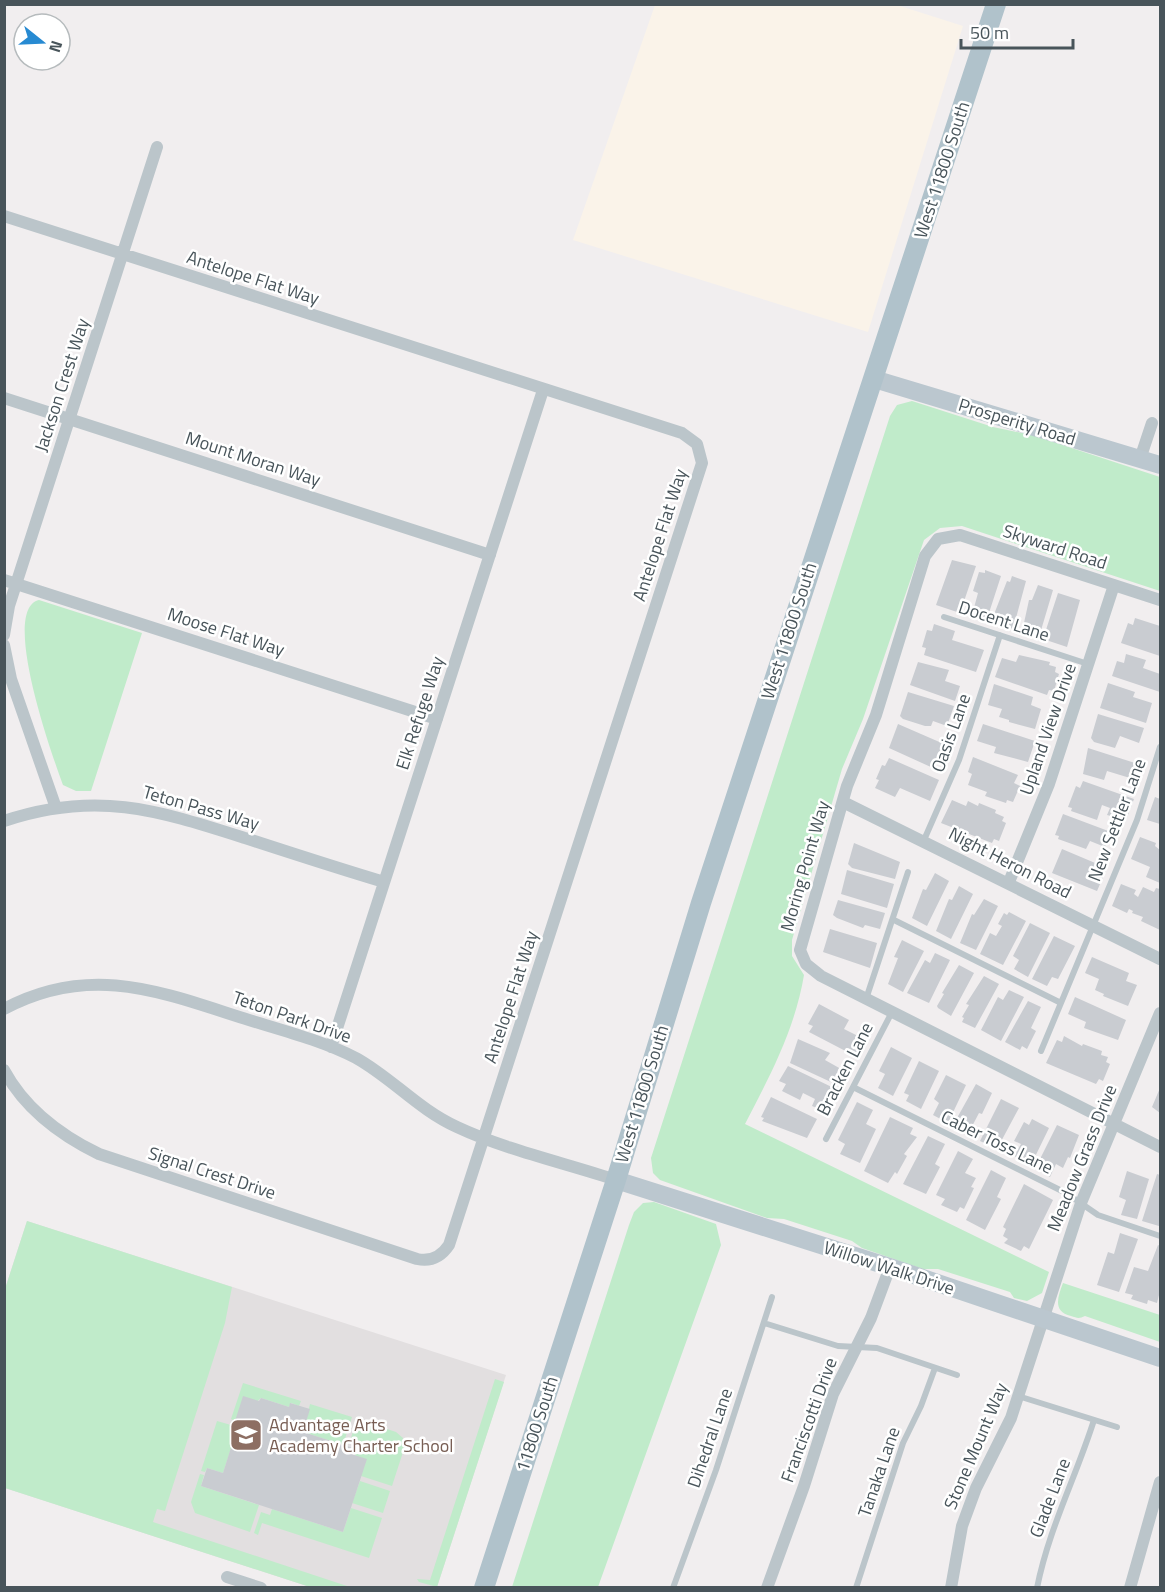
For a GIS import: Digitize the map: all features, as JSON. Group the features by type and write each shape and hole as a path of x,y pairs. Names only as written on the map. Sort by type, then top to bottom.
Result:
{"main road":[{"name":"West 11800 South","path":"590,1260 704,891 996,4"},
{"name":"11800 South","path":"484,1587 590,1260"}],"street":[{"name":"Jackson Crest Way","path":"4,635 10,582 70,419 157,147"},
{"name":"Antelope Flat Way","path":"4,216 687,436 697,444 702,463 449,1245 436,1258"},
{"name":"Prosperity Road","path":"874,378 1161,465"},
{"name":"Elk Refuge Way","path":"331,1047 543,390"},
{"name":"Mount Moran Way","path":"4,398 490,555"},
{"path":"1140,459 1152,423"},
{"name":"Skyward Road","path":"938,538 960,535 1161,600"},
{"name":"Moring Point Way","path":"938,538 926,556 876,715 843,801 800,950 802,959 810,968 866,999 1161,1147"},
{"name":"Moose Flat Way","path":"10,582 437,719"},
{"name":"Upland View Drive","path":"1009,882 1049,784 1114,585"},
{"path":"4,645 9,674 56,808"},
{"name":"Night Heron Road","path":"843,801 1161,959"},
{"name":"Teton Pass Way","path":"4,821 56,808 105,805 164,812 384,882"},
{"name":"Teton Park Drive","path":"4,1010 28,998 67,987 125,985 162,993 331,1047 371,1067 445,1121 484,1138 616,1180"},
{"name":"Meadow Grass Drive","path":"1042,1319 1082,1203 1161,1013"},
{"name":"Signal Crest Drive","path":"4,1070 42,1117 69,1138 99,1154 417,1259 436,1258"},
{"name":"Willow Walk Drive","path":"616,1180 890,1267 1161,1358"},
{"name":"Franciscotti Drive","path":"767,1587 804,1486 833,1394 879,1300 890,1267"},
{"name":"Stone Mount Way","path":"951,1587 962,1526 976,1488 1011,1418 1042,1319"},
{"path":"1130,1587 1161,1482"},
{"path":"227,1576 261,1587"}],"lane":[{"name":"Docent Lane","path":"944,617 1089,664"},
{"name":"Oasis Lane","path":"924,840 959,760 1000,635"},
{"name":"New Settler Lane","path":"1041,1051 1137,820 1161,747"},
{"path":"866,999 908,872"},
{"path":"894,920 1061,1004"},
{"name":"Bracken Lane","path":"826,1139 892,1012"},
{"name":"Caber Toss Lane","path":"853,1087 1066,1192 1098,1215 1161,1236"},
{"name":"Dihedral Lane","path":"673,1587 716,1470 772,1297"},
{"path":"764,1323 838,1346 877,1348 957,1375"},
{"name":"Tanaka Lane","path":"856,1587 903,1443 921,1406 935,1368"},
{"path":"1018,1396 1117,1427"},
{"name":"Glade Lane","path":"1037,1587 1055,1521 1080,1463 1094,1420"}],"shaded area":[{"path":"655,5 897,5 963,26 868,332 573,240"},
{"name":"Advantage Arts Academy Charter School","path":"27,1221 506,1375 437,1587 310,1587 5,1488 5,1289"}],"green space":[{"path":"912,401 993,427 1032,435 1160,477 1160,591 962,526 940,528 924,540 863,719 842,769 792,940 792,956 804,975 800,995 788,1033 745,1124 1049,1272 1042,1293 1027,1301 1014,1298 1010,1292 938,1269 923,1269 862,1248 852,1241 784,1219 767,1218 660,1180 653,1173 651,1158 890,416 897,405"},
{"path":"39,600 142,633 91,791 76,791 63,785 40,716 32,685 25,628 28,609"},
{"path":"654,1202 716,1224 721,1245 598,1587 512,1587 629,1225 634,1212 643,1203"},
{"path":"27,1221 232,1287 225,1323 165,1511 157,1509 153,1522 350,1587 310,1587 5,1488 5,1289"},
{"path":"1063,1283 1160,1315 1160,1342 1085,1316 1078,1318 1065,1314 1058,1303"},
{"path":"495,1379 504,1382 437,1587 419,1582 417,1579 430,1580"},
{"path":"243,1383 301,1401 299,1406 291,1403 289,1407 261,1398 235,1421 231,1419"},
{"path":"310,1404 352,1417 343,1445 303,1432"},
{"path":"357,1419 396,1432 403,1438 404,1449 392,1486 361,1476 355,1455 358,1444 350,1441"},
{"path":"217,1421 238,1427 223,1473 207,1468 205,1472 201,1471"},
{"path":"200,1474 204,1475 201,1486 259,1505 250,1532 195,1513 191,1502"},
{"path":"360,1481 390,1491 383,1513 352,1503"},
{"path":"351,1508 382,1518 369,1558 262,1523 258,1535 254,1533 261,1512 270,1515 272,1509 343,1532"}],"building":[{"path":"952,560 976,566 960,613 936,605"},
{"path":"985,570 1001,576 987,619 972,615 978,593 973,591 979,572 985,573"},
{"path":"1012,576 1026,581 1013,629 991,622 1007,581 1010,582"},
{"path":"1038,585 1053,590 1039,637 1022,632 1029,600 1032,600"},
{"path":"1058,593 1080,600 1067,647 1043,639"},
{"path":"1135,618 1160,626 1160,656 1121,643 1128,623 1133,625"},
{"path":"934,624 955,631 952,640 984,650 976,672 924,655 926,648 922,647 927,630 932,631"},
{"path":"1126,654 1146,660 1143,668 1160,674 1160,692 1112,676 1117,661 1124,663"},
{"path":"1019,655 1050,662 1049,665 1056,667 1055,672 1059,674 1054,691 1049,690 1047,695 995,677 1002,658 1016,662"},
{"path":"918,662 949,670 945,681 960,686 955,701 910,685"},
{"path":"1108,683 1135,692 1133,697 1152,703 1146,723 1100,708"},
{"path":"994,684 1033,697 1031,705 1041,709 1035,729 999,717 1002,709 988,705"},
{"path":"908,692 954,706 947,726 933,721 931,726 925,726 903,719 900,716"},
{"path":"1098,714 1144,728 1139,743 1120,736 1115,748 1094,742 1091,738"},
{"path":"898,724 944,744 933,768 889,748"},
{"path":"983,724 1035,741 1028,762 994,753 996,747 977,741"},
{"path":"1088,748 1135,763 1130,778 1107,771 1104,780 1083,774"},
{"path":"973,757 1018,775 1014,783 1020,786 1013,802 1007,800 1006,803 985,796 987,792 968,785 972,774 968,772"},
{"path":"889,758 939,780 930,801 900,788 895,797 875,788 882,765 885,766"},
{"path":"1083,781 1134,799 1126,820 1107,815 1110,808 1102,805 1097,820 1071,811 1072,808 1068,807 1076,786 1080,788"},
{"path":"1155,797 1160,799 1160,824 1147,820"},
{"path":"952,800 966,806 968,801 978,806 979,803 996,810 995,813 1004,817 1002,821 1006,823 999,841 994,839 992,843 941,823"},
{"path":"1063,814 1111,832 1105,847 1090,841 1086,849 1058,839 1059,836 1055,835"},
{"path":"1140,837 1156,843 1155,846 1160,850 1160,883 1146,877 1150,867 1131,859"},
{"path":"854,843 900,862 895,879 852,868 848,864"},
{"path":"1062,849 1107,868 1097,891 1052,873"},
{"path":"847,870 894,884 887,908 841,894"},
{"path":"935,873 949,881 927,926 912,918 923,889 926,890"},
{"path":"1121,884 1136,890 1134,894 1138,897 1143,887 1154,892 1156,888 1160,889 1160,930 1141,921 1143,917 1132,913 1133,911 1129,909 1127,913 1112,906"},
{"path":"959,886 973,894 951,939 936,931 949,899 952,900"},
{"path":"984,899 998,906 976,950 960,943 972,914 974,915"},
{"path":"838,900 885,913 880,929 865,925 863,928 837,918 833,915"},
{"path":"1009,912 1026,921 1003,965 980,954 990,933 996,936 1002,926 998,924 1004,913 1007,915"},
{"path":"1030,923 1050,933 1028,977 1014,969 1019,960 1013,956"},
{"path":"830,929 877,943 870,968 823,952"},
{"path":"1054,936 1075,946 1058,979 1052,977 1047,986 1032,979"},
{"path":"902,940 924,951 903,992 888,984 898,958 894,957"},
{"path":"935,953 950,960 929,1003 907,993 925,960 930,963"},
{"path":"1092,957 1129,973 1126,981 1137,985 1128,1006 1103,996 1104,994 1095,990 1099,979 1085,973"},
{"path":"959,965 974,973 951,1016 937,1006"},
{"path":"984,976 999,984 975,1028 962,1022 964,1018 962,1017 969,1005 966,1004"},
{"path":"1009,990 1024,997 1001,1041 981,1030 998,997 1003,1000"},
{"path":"1075,997 1126,1020 1118,1040 1084,1028 1086,1022 1068,1014"},
{"path":"1028,1001 1041,1007 1031,1028 1036,1031 1027,1049 1022,1046 1020,1050 1005,1042"},
{"path":"819,1004 849,1020 844,1029 866,1040 857,1057 809,1032 813,1026 808,1024"},
{"path":"1064,1036 1082,1046 1083,1044 1102,1051 1101,1055 1108,1057 1106,1062 1110,1064 1103,1081 1099,1079 1096,1084 1046,1063 1057,1040 1062,1042"},
{"path":"798,1039 830,1053 825,1060 841,1069 833,1083 790,1063"},
{"path":"891,1047 912,1058 893,1096 878,1088 885,1074 879,1071"},
{"path":"919,1061 939,1071 921,1109 906,1101 909,1095 904,1093"},
{"path":"788,1066 838,1090 827,1112 812,1106 815,1099 803,1093 800,1100 782,1091 786,1084 779,1081"},
{"path":"946,1075 966,1085 948,1123 933,1115 939,1103 934,1099"},
{"path":"976,1084 992,1093 982,1114 979,1113 968,1134 952,1127"},
{"path":"1160,1088 1160,1113 1152,1107"},
{"path":"771,1097 817,1119 807,1138 762,1121 764,1118 761,1117"},
{"path":"1001,1099 1019,1108 997,1149 980,1141"},
{"path":"857,1102 873,1110 866,1124 876,1129 860,1163 840,1154 845,1144 838,1140"},
{"path":"890,1117 913,1128 910,1134 917,1137 904,1154 907,1156 897,1174 895,1172 888,1183 864,1171"},
{"path":"1032,1119 1049,1128 1031,1165 1014,1156 1021,1144 1014,1141 1024,1122 1029,1125"},
{"path":"1057,1125 1079,1135 1070,1158 1068,1157 1063,1168 1056,1164 1050,1177 1035,1169"},
{"path":"928,1136 945,1144 935,1164 940,1167 926,1194 903,1184"},
{"path":"958,1151 973,1159 965,1173 976,1178 964,1209 960,1207 957,1212 941,1205 945,1199 936,1195"},
{"path":"991,1170 1006,1178 997,1197 1001,1199 985,1230 966,1220"},
{"path":"1127,1171 1149,1179 1137,1219 1121,1215 1126,1200 1119,1197"},
{"path":"1157,1174 1160,1175 1159,1226 1142,1221"},
{"path":"1024,1184 1053,1200 1029,1249 1024,1246 1021,1251 1004,1243 1008,1239 1003,1236 1006,1229 1003,1227"},
{"path":"1120,1233 1138,1239 1119,1292 1097,1285 1108,1252 1114,1254"},
{"path":"1158,1245 1160,1246 1160,1291 1157,1303 1148,1300 1147,1304 1131,1299 1133,1295 1125,1293 1134,1267 1148,1271"},
{"name":"Advantage Arts Academy Charter School","path":"243,1396 259,1401 261,1398 289,1407 290,1403 310,1409 303,1432 353,1448 351,1454 367,1459 343,1532 201,1486 207,1468 223,1473 239,1422 235,1421"}],"place":[{"name":"Advantage Arts Academy Charter School","path":"246,1435"}]}
